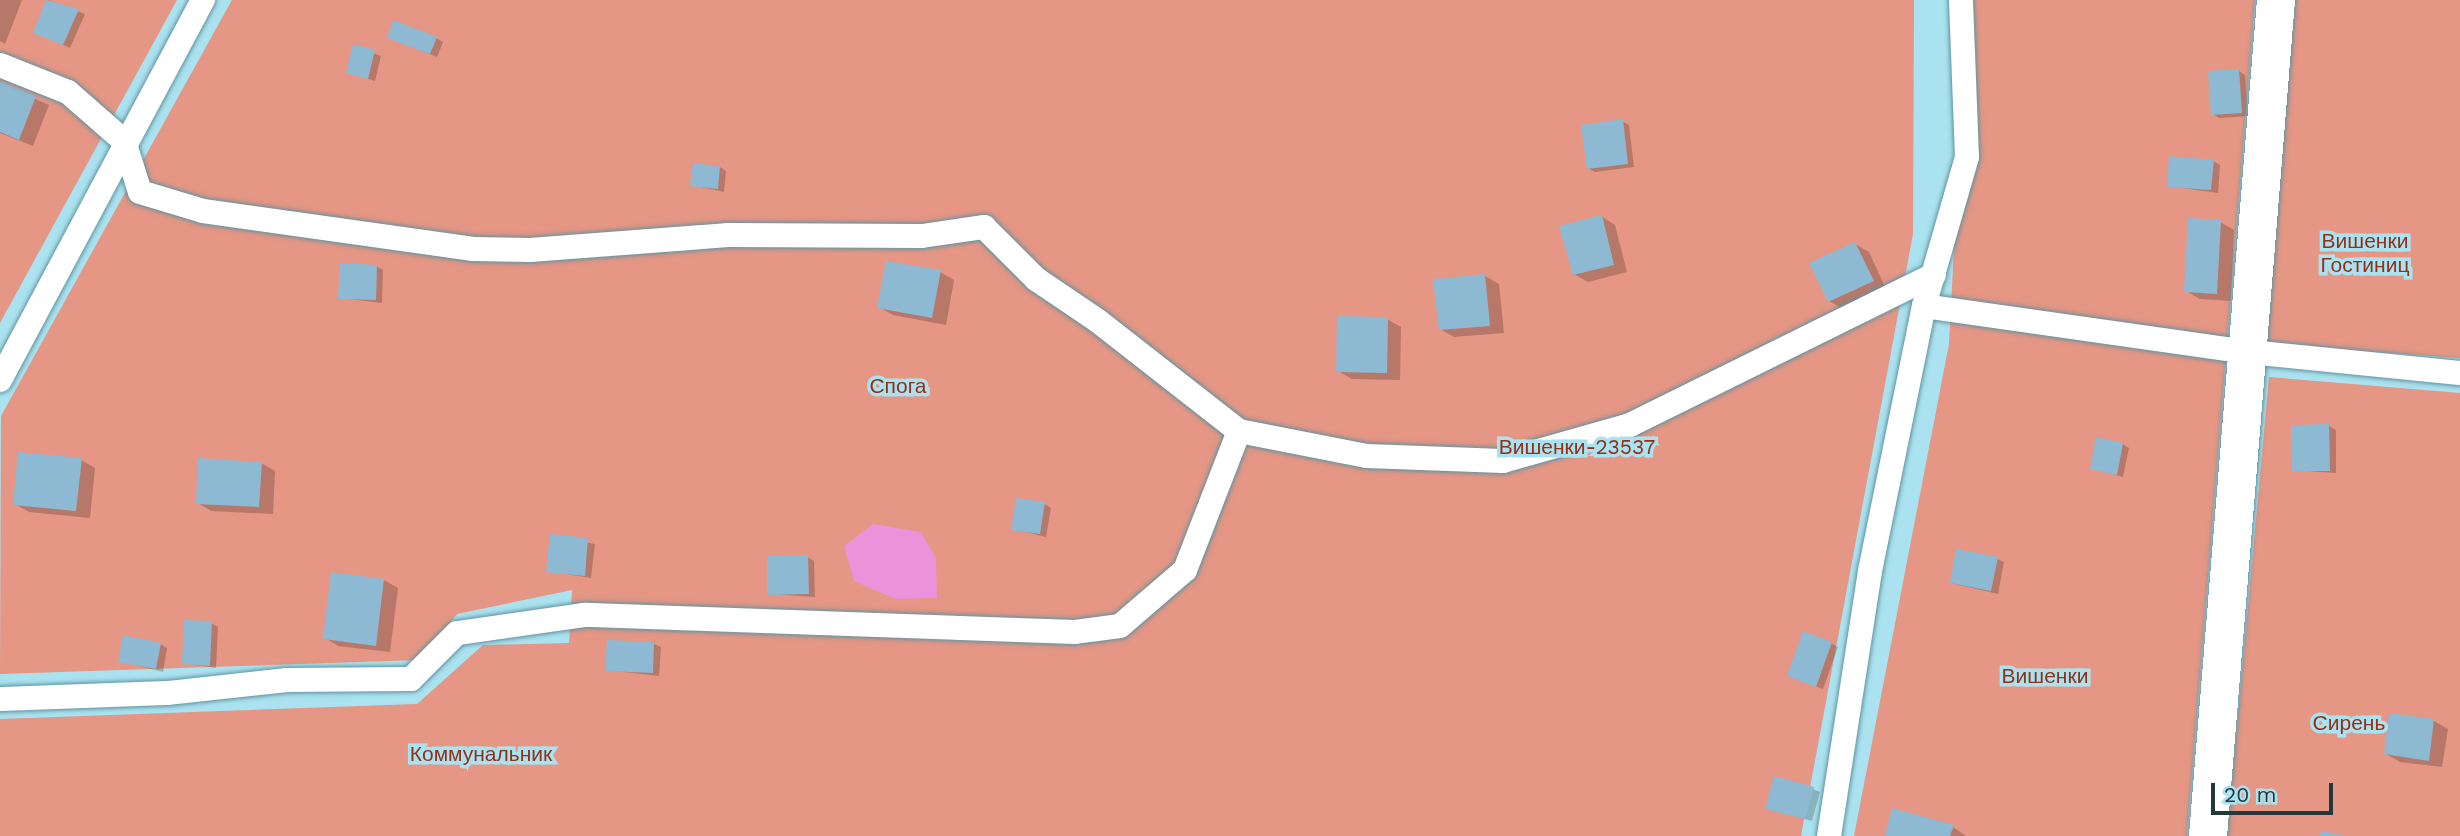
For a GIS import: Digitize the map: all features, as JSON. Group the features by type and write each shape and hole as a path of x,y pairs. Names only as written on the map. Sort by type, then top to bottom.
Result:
{"street":[{"path":"2208,836 2276,0"}],"lane":[{"path":"0,380 124,141 203,0"},
{"path":"1829,836 1870,571 1924,306 1967,157 1961,0"},
{"path":"0,65 68,92 124,141 140,192 203,211 473,249 530,250 728,235 922,236 984,227 1036,279 1098,321 1239,431 1367,456 1503,461 1630,425 1934,275"},
{"path":"1924,306 2249,352 2460,373"},
{"path":"0,699 167,694 287,680 411,679 457,634 584,615 1075,632 1120,626 1185,570 1239,431"}],"green space":[{"path":"0,0 177,0 0,323"},
{"name":"Спога","path":"232,0 1914,0 1913,234 1801,836 0,836 0,719 417,704 483,645 569,643 572,590 457,614 419,660 0,674 1,416"},
{"name":"Вишенки","path":"1967,0 2255,0 2187,836 1854,836 1949,344"},
{"name":"Вишенки Гостиниц","path":"2290,0 2460,0 2460,358 2261,344"},
{"name":"Сирень","path":"2269,377 2460,393 2460,836 2227,836"}],"shaded area":[{"path":"873,524 921,532 936,558 937,598 895,599 854,581 844,546"}],"building":[{"path":"46,0 79,9 63,45 33,33"},
{"path":"393,20 437,37 430,54 387,38"},
{"path":"353,44 375,50 368,79 346,73"},
{"path":"2239,69 2242,113 2211,115 2208,71"},
{"path":"0,81 36,96 19,140 0,132"},
{"path":"1623,119 1628,164 1587,169 1581,125"},
{"path":"2169,156 2214,160 2211,190 2167,187"},
{"path":"693,163 720,166 718,189 690,186"},
{"path":"1602,215 1614,265 1573,275 1559,226"},
{"path":"2188,218 2221,220 2217,294 2184,292"},
{"path":"1855,242 1874,281 1828,302 1809,263"},
{"path":"886,261 941,270 932,318 877,308"},
{"path":"340,263 377,265 376,300 338,299"},
{"path":"1485,274 1490,326 1439,330 1433,279"},
{"path":"1337,316 1388,317 1387,373 1336,372"},
{"path":"2329,424 2330,471 2292,471 2291,425"},
{"path":"2096,437 2123,443 2117,475 2090,469"},
{"path":"18,452 82,458 76,511 13,505"},
{"path":"198,458 262,462 259,507 196,504"},
{"path":"1016,498 1045,502 1040,534 1011,530"},
{"path":"550,534 588,538 585,576 546,572"},
{"path":"1956,549 1998,557 1991,591 1950,583"},
{"path":"808,555 809,594 767,595 767,556"},
{"path":"331,572 384,579 376,646 323,639"},
{"path":"184,620 212,621 210,666 182,664"},
{"path":"1803,631 1832,642 1816,687 1787,676"},
{"path":"123,635 161,643 156,669 118,662"},
{"path":"607,640 654,642 653,673 605,671"},
{"path":"2389,713 2434,719 2429,761 2384,754"},
{"path":"1774,776 1814,787 1805,819 1765,809"},
{"path":"1892,808 1954,825 1950,836 1885,836"},
{"path":"2321,831 2344,835 2344,836 2320,836"}],"park label":[{"name":"Вишенки-23537","path":"1577,447"},
{"name":"Коммунальник","path":"481,754"}]}
